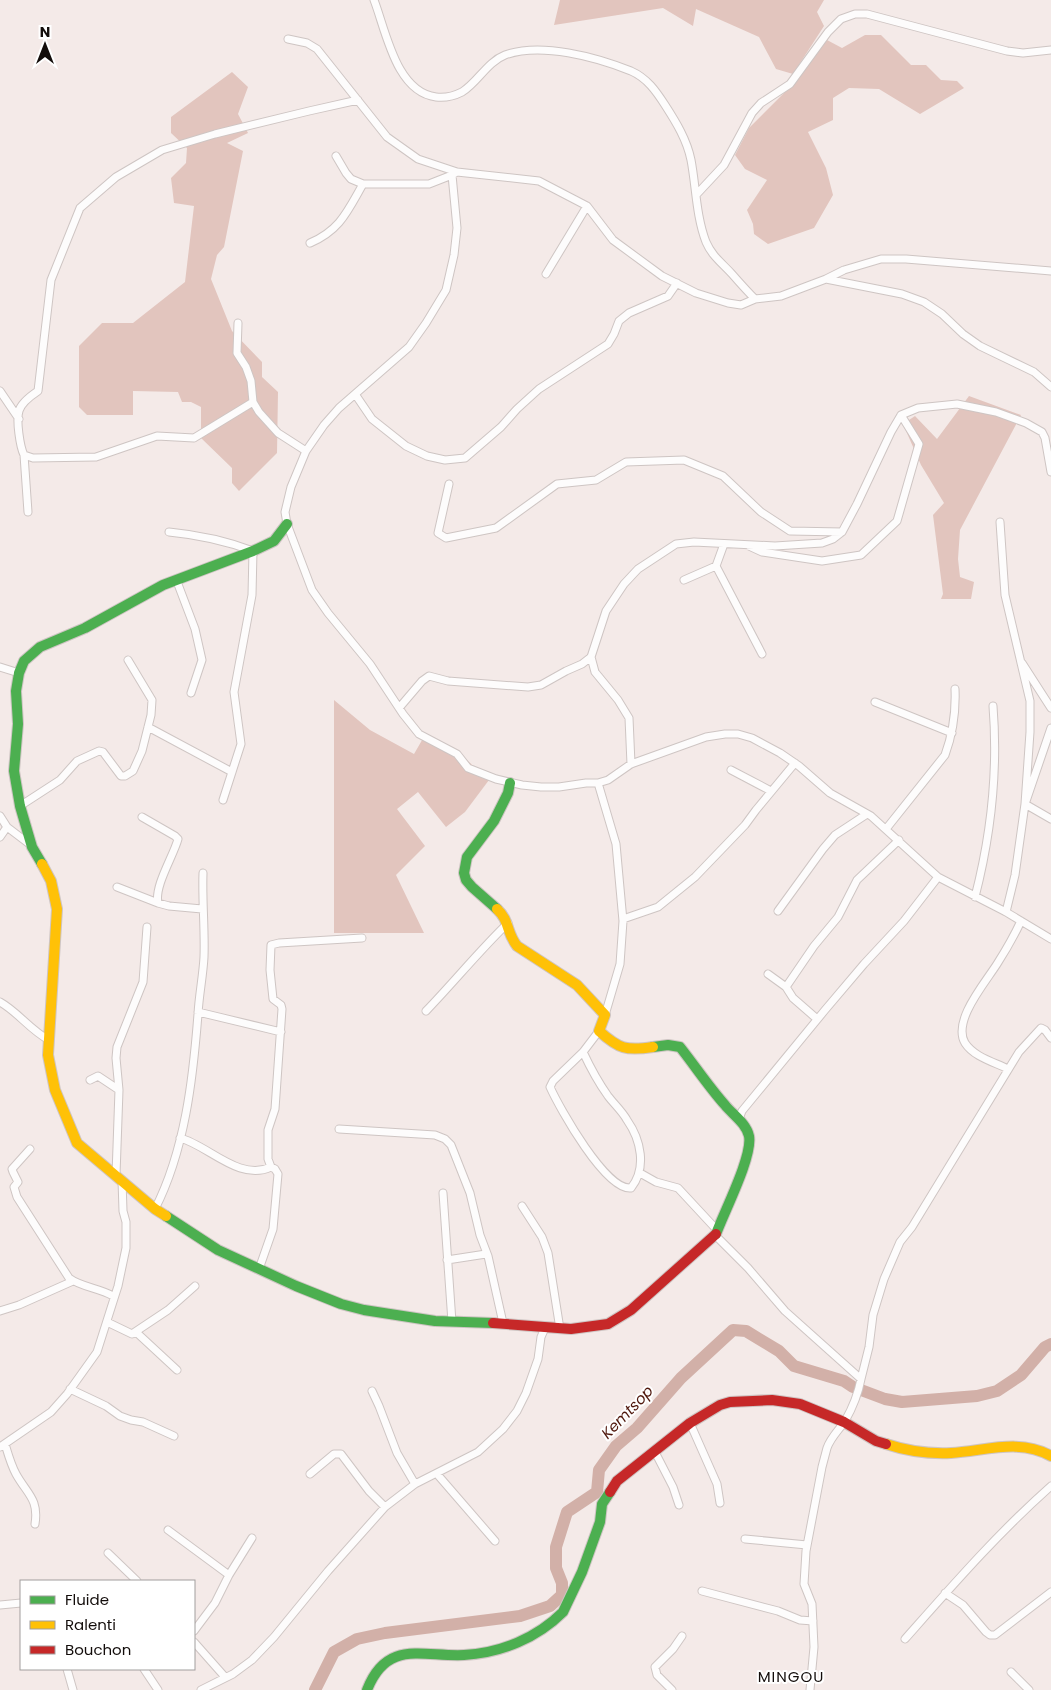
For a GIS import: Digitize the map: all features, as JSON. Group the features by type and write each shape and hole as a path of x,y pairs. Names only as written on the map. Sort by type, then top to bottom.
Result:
{"street":[{"path":"374,0 398,64 413,87 432,96 442,97 461,92 492,63 503,56 536,50 583,56 632,72 646,80 659,95 680,128 691,158 696,195 706,242 714,257 755,299"},
{"path":"696,195 724,165 752,113 761,103 790,84 828,32 841,19 855,14 867,14 1008,51 1023,53 1051,50"},
{"path":"288,39 307,43 317,49 387,137 418,159 455,174 539,181 587,206 613,240 662,276 696,293 734,305 740,305 755,299 781,296 857,265 881,259 906,259 1051,271"},
{"path":"28,512 24,455 20,446 18,411 38,391 51,280 80,208 116,177 162,150 308,110 358,100"},
{"path":"336,156 346,173 363,184 429,184 455,174"},
{"path":"455,174 457,228 454,255 446,290 426,323 409,346 339,408 324,425 306,451 291,487 285,512 287,524 312,590 328,613 370,664 419,734 457,754 468,768 510,783 542,787 598,783 608,780 631,764 689,742 725,734 752,738 765,743 795,763 830,792 867,814 938,876 1006,912 1051,939"},
{"path":"310,244 324,237 337,227 363,184"},
{"path":"546,274 587,206"},
{"path":"826,279 902,294 924,302 942,314 963,334 980,346 1034,372 1051,387"},
{"path":"355,394 372,419 406,446 427,456 445,460 465,458 501,427 539,389 608,344 619,321 628,313 668,296 677,283"},
{"path":"238,323 238,353 246,366 251,381 254,402 259,412 278,433 306,451"},
{"path":"0,391 19,419"},
{"path":"24,455 33,458 96,457 157,436 194,438 254,402"},
{"path":"631,764 629,718 618,700 595,672 591,658 606,611 624,584 638,569 676,544 694,542 744,543 775,546 822,543 833,539 842,532 858,504 891,432 901,416 918,408 957,404 996,412 1037,428 1045,438 1051,472"},
{"path":"744,543 762,552 822,561 861,555 897,521 919,444 901,416"},
{"path":"449,484 438,533 446,538 496,528 558,484 596,480 626,462 684,460 723,476 761,512 790,531 842,532"},
{"path":"1000,522 1005,595 1030,701 1030,732 1025,804 1018,855 1006,912"},
{"path":"287,524 274,541 253,551 176,579 135,599 85,628 40,648 24,661 18,673 16,691 18,724 14,771 20,806 32,846 51,881 57,909 57,936 49,1040 51,1072 55,1090 72,1134 80,1146 155,1209 218,1250 296,1286 346,1306 435,1321 502,1323 576,1330 600,1326 623,1316 716,1233 738,1182 749,1150 749,1137 746,1128 725,1105 680,1047 675,1044 641,1049 623,1047 613,1043 599,1031"},
{"path":"169,532 227,541 253,551"},
{"path":"684,580 716,566 724,544"},
{"path":"223,800 241,744 234,692 252,595 253,551"},
{"path":"716,566 762,654"},
{"path":"176,579 196,628 202,660 191,693"},
{"path":"399,708 422,681 429,676 448,681 528,687 541,685 591,658"},
{"path":"1019,659 1051,708"},
{"path":"20,806 60,780 77,761 99,751 103,752 121,776 130,773 139,759 148,727 152,700 128,660"},
{"path":"0,667 18,673"},
{"path":"886,829 945,755 952,733 956,689"},
{"path":"875,702 952,733"},
{"path":"975,897 986,839 995,765 993,706"},
{"path":"148,727 232,772"},
{"path":"1025,804 1051,728"},
{"path":"623,919 658,907 696,876 745,825 795,763"},
{"path":"731,770 771,791"},
{"path":"510,783 508,793 494,821 467,857 464,873 466,880 502,912 508,923 510,937 517,946 577,984 605,1015"},
{"path":"583,1052 608,1096 632,1128 642,1158 640,1173 631,1188 625,1188 618,1183 583,1145 550,1087 551,1083 583,1052 599,1031 620,964 623,919 616,844 598,783"},
{"path":"1025,804 1051,818"},
{"path":"778,911 822,849 836,835 867,814"},
{"path":"0,816 7,827 32,846"},
{"path":"142,817 178,839 165,869 157,897 158,903"},
{"path":"0,837 7,827"},
{"path":"786,987 814,946 838,917 857,880 899,840"},
{"path":"155,1209 170,1174 180,1138 195,1053 204,956 203,873"},
{"path":"739,1119 742,1111 817,1019 904,921 938,876"},
{"path":"117,887 169,906 202,908"},
{"path":"1008,1069 978,1055 965,1043 962,1032 969,1008 1022,921"},
{"path":"426,1011 464,971 480,949 508,923"},
{"path":"34,1524 36,1512 34,1500 16,1473 2,1446 51,1412 97,1352 108,1322 126,1248 126,1222 119,1177 117,1047 143,982 147,927"},
{"path":"259,1269 273,1229 278,1174 271,1167 268,1159 268,1130 275,1109 282,1009 281,1005 273,999 271,987 271,945 362,938"},
{"path":"768,974 786,987 794,998 817,1019"},
{"path":"0,1002 17,1014 39,1035 49,1040"},
{"path":"198,1012 281,1032"},
{"path":"810,1690 814,1647 812,1604 804,1584 807,1545 827,1448 857,1397 869,1347 873,1315 884,1279 900,1242 912,1227 1018,1052 1041,1028 1051,1038"},
{"path":"90,1080 98,1076 118,1090"},
{"path":"339,1129 435,1135 445,1139 451,1146 470,1193 502,1323"},
{"path":"180,1138 195,1142 215,1156 241,1167 256,1171 271,1167"},
{"path":"30,1149 12,1168 18,1182 14,1190 58,1262 73,1281 101,1289 113,1296"},
{"path":"640,1173 656,1182 678,1188 785,1311 861,1381"},
{"path":"443,1193 452,1322"},
{"path":"522,1206 542,1237 548,1253 560,1329"},
{"path":"447,1260 486,1254"},
{"path":"0,1311 19,1305 73,1281"},
{"path":"108,1322 132,1334 184,1297 195,1286"},
{"path":"201,1690 225,1678 252,1660 274,1638 304,1600 385,1507 415,1484 478,1452 503,1429 517,1410 532,1377 539,1353 541,1337 545,1328"},
{"path":"136,1332 177,1370"},
{"path":"70,1389 106,1406 120,1416 156,1427 174,1436"},
{"path":"372,1391 396,1453 415,1484"},
{"path":"367,1690 372,1677 382,1664 394,1657 419,1652 464,1655 500,1649 524,1641 558,1617 563,1612 582,1572 600,1522 602,1504 617,1481 690,1423 720,1405 751,1400 772,1400 800,1404 844,1422 876,1441 907,1450 950,1453 1005,1446 1027,1447 1051,1456"},
{"path":"690,1423 717,1484 720,1503"},
{"path":"655,1452 673,1487 679,1505"},
{"path":"310,1474 334,1454 341,1454 369,1492 385,1507"},
{"path":"437,1474 495,1541"},
{"path":"905,1639 945,1593 1021,1513 1051,1486"},
{"path":"168,1530 230,1575"},
{"path":"195,1630 215,1603 252,1538"},
{"path":"745,1539 807,1545"},
{"path":"108,1553 136,1580"},
{"path":"702,1591 778,1611 800,1620 813,1621"},
{"path":"945,1593 963,1605 986,1632 990,1635 995,1635 1051,1592"},
{"path":"0,1605 20,1603"},
{"path":"672,1690 657,1675 655,1667 673,1650 682,1636"},
{"path":"195,1643 225,1678"},
{"path":"67,1670 73,1690"},
{"path":"145,1670 158,1690"},
{"path":"1011,1672 1029,1690"}],"shaded area":[{"path":"560,0 824,0 817,12 824,26 793,74 776,69 759,37 696,9 693,26 663,8 554,25"},
{"path":"865,35 881,35 911,65 926,65 941,80 957,81 964,88 920,114 879,89 849,88 833,98 833,120 808,132 826,168 833,195 814,228 768,244 754,234 753,224 747,210 767,180 745,169 735,155 749,128 799,78 827,40 842,48"},
{"path":"232,72 248,87 238,114 248,133 227,143 243,151 224,247 217,255 211,279 232,331 262,362 262,377 278,392 277,453 239,491 232,483 232,468 201,438 201,407 191,402 182,402 178,392 133,391 133,415 87,415 79,407 79,346 102,323 133,323 185,282 194,206 174,203 171,178 186,163 187,148 171,133 171,117"},
{"path":"969,396 1021,415 960,530 958,559 960,577 974,582 971,599 941,599 943,594 933,515 944,503 921,465 903,424 915,416 937,439"},
{"path":"334,700 370,730 414,754 425,735 459,753 489,780 465,812 446,827 418,792 397,809 425,846 396,875 424,933 334,933"}],"waterway":[{"name":"Kemtsop","path":"315,1690 334,1652 357,1639 385,1633 520,1616 550,1606 562,1595 562,1583 556,1568 556,1547 567,1512 597,1492 599,1470 616,1446 637,1428 681,1378 733,1330 746,1331 779,1351 794,1366 844,1381 853,1387 885,1399 902,1402 977,1396 997,1391 1021,1375 1045,1347 1051,1344"}],"traffic: fast":[{"path":"42,864 32,847 20,806 14,771 18,724 16,691 19,673 24,661 40,647 85,628 163,585 253,551 274,541 287,524"},
{"path":"497,909 472,887 466,880 464,873 467,857 494,821 508,793 510,783"},
{"path":"653,1047 668,1045 680,1047 713,1091 742,1123 749,1136 747,1157 716,1234"},
{"path":"166,1216 218,1250 296,1286 341,1304 364,1310 435,1321 493,1323"},
{"path":"367,1690 375,1674 385,1663 395,1657 407,1654 478,1654 518,1643 553,1621 563,1612 582,1572 600,1522 602,1504 610,1492"}],"traffic: slow":[{"path":"42,864 51,881 57,909 48,1055 55,1090 77,1143 155,1209 166,1216"},
{"path":"497,909 504,918 517,946 577,985 605,1015 599,1031 612,1042 623,1047 636,1049 653,1047"},
{"path":"886,1444 910,1450 943,1453 1015,1447 1027,1448 1051,1456"}],"traffic: jam":[{"path":"493,1323 571,1329 608,1324 631,1310 716,1234"},
{"path":"610,1492 617,1481 690,1423 720,1405 730,1402 772,1400 800,1404 844,1422 876,1441 886,1444"}],"district":[{"name":"MINGOU","path":"791,1676"}]}
